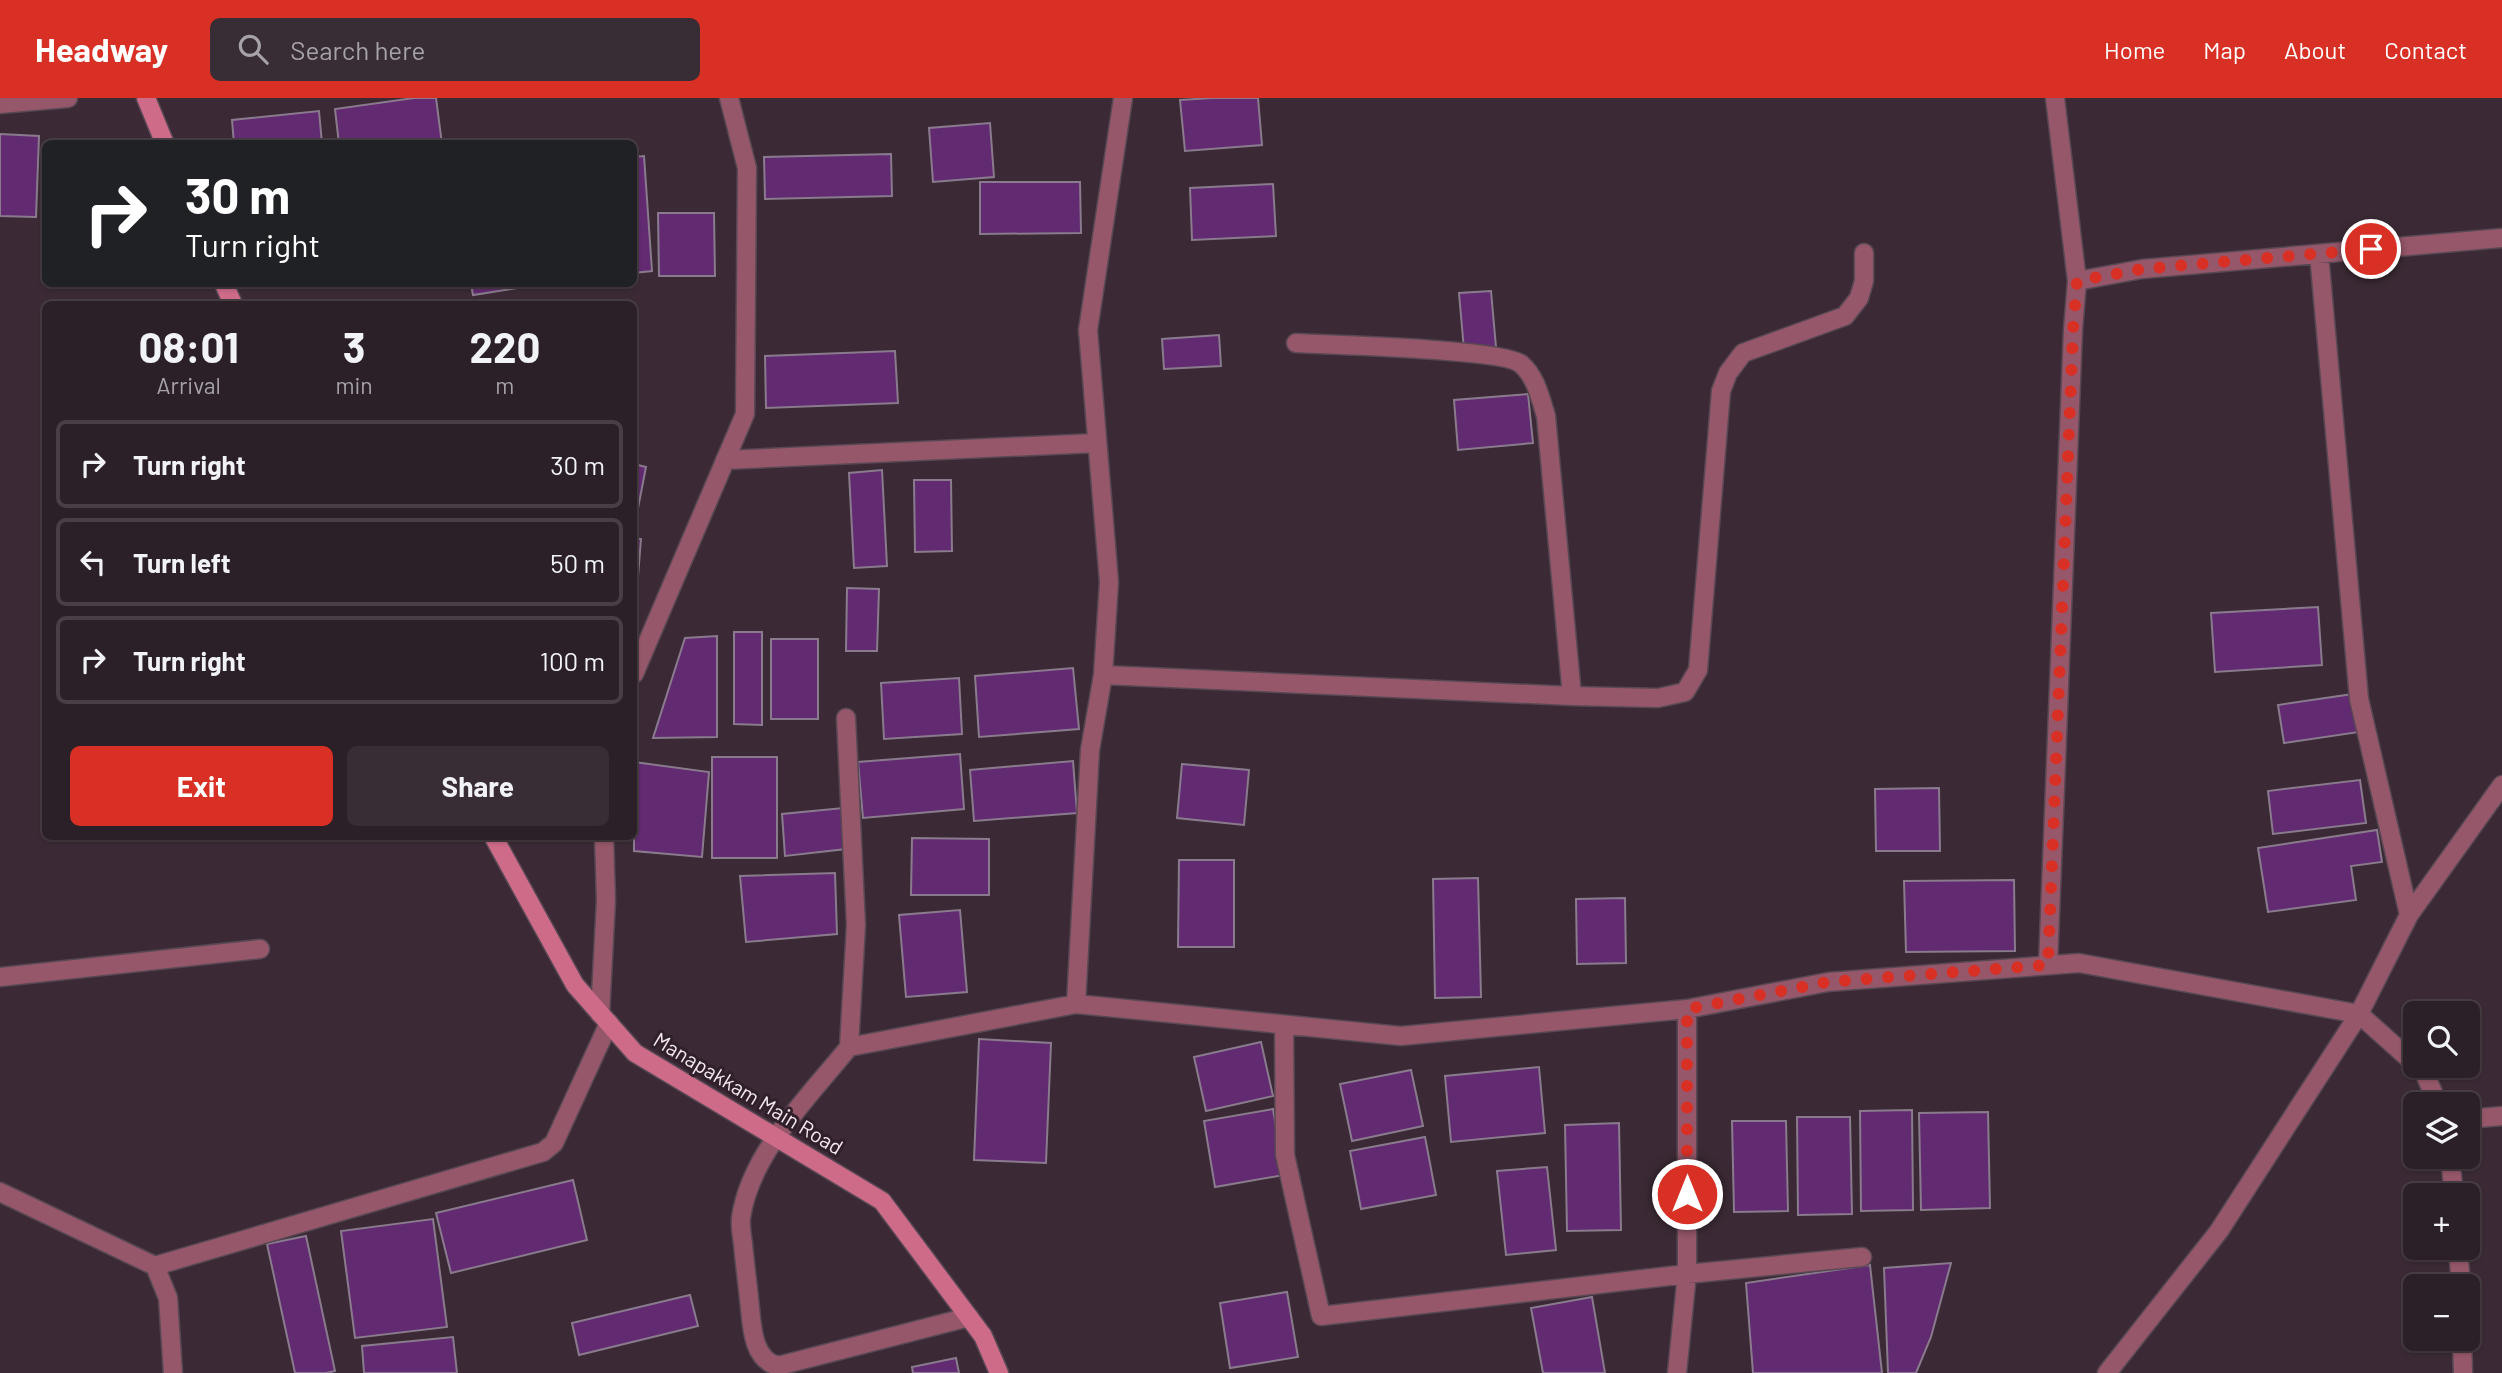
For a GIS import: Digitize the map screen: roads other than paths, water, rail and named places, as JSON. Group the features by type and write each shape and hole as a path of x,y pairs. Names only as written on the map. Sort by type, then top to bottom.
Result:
{"main road":[{"path":"146,98 163,140"},
{"name":"Manapakkam Main Road","path":"495,840 575,985 635,1053 882,1201 983,1336 999,1373"}],"street":[{"path":"0,104 68,98"},
{"path":"637,667 745,414 747,168 729,98"},
{"path":"1076,1004 1090,750 1103,675 1109,582 1088,330 1123,98"},
{"path":"2048,965 2077,281 2055,98"},
{"path":"2077,281 2142,269 2502,238"},
{"path":"1103,675 1572,696 1658,698 1685,692 1698,670 1721,391 1724,382 1743,353 1845,316 1859,298 1864,281 1864,253"},
{"path":"2319,254 2359,699 2409,915"},
{"path":"1296,343 1488,354 1520,362 1536,383 1546,416 1572,696"},
{"path":"725,460 1097,443"},
{"path":"846,718 856,925 849,1048 775,1138 753,1174 741,1220 751,1325 761,1357 769,1364 778,1366 969,1317"},
{"path":"2107,1373 2219,1231 2359,1014 2409,915 2502,785"},
{"path":"0,1192 155,1266 543,1152 554,1143 605,1018 604,840"},
{"path":"0,977 260,949"},
{"path":"849,1048 1076,1004 1401,1036 1687,1009 1828,982 2079,963 2359,1014 2403,1053"},
{"path":"1677,1373 1687,1274 1687,1009"},
{"path":"1284,1025 1285,1156 1321,1316 1862,1257"},
{"path":"2480,1118 2502,1116"},
{"path":"155,1266 168,1298 173,1373"},
{"path":"2462,1351 2463,1373"}]}
